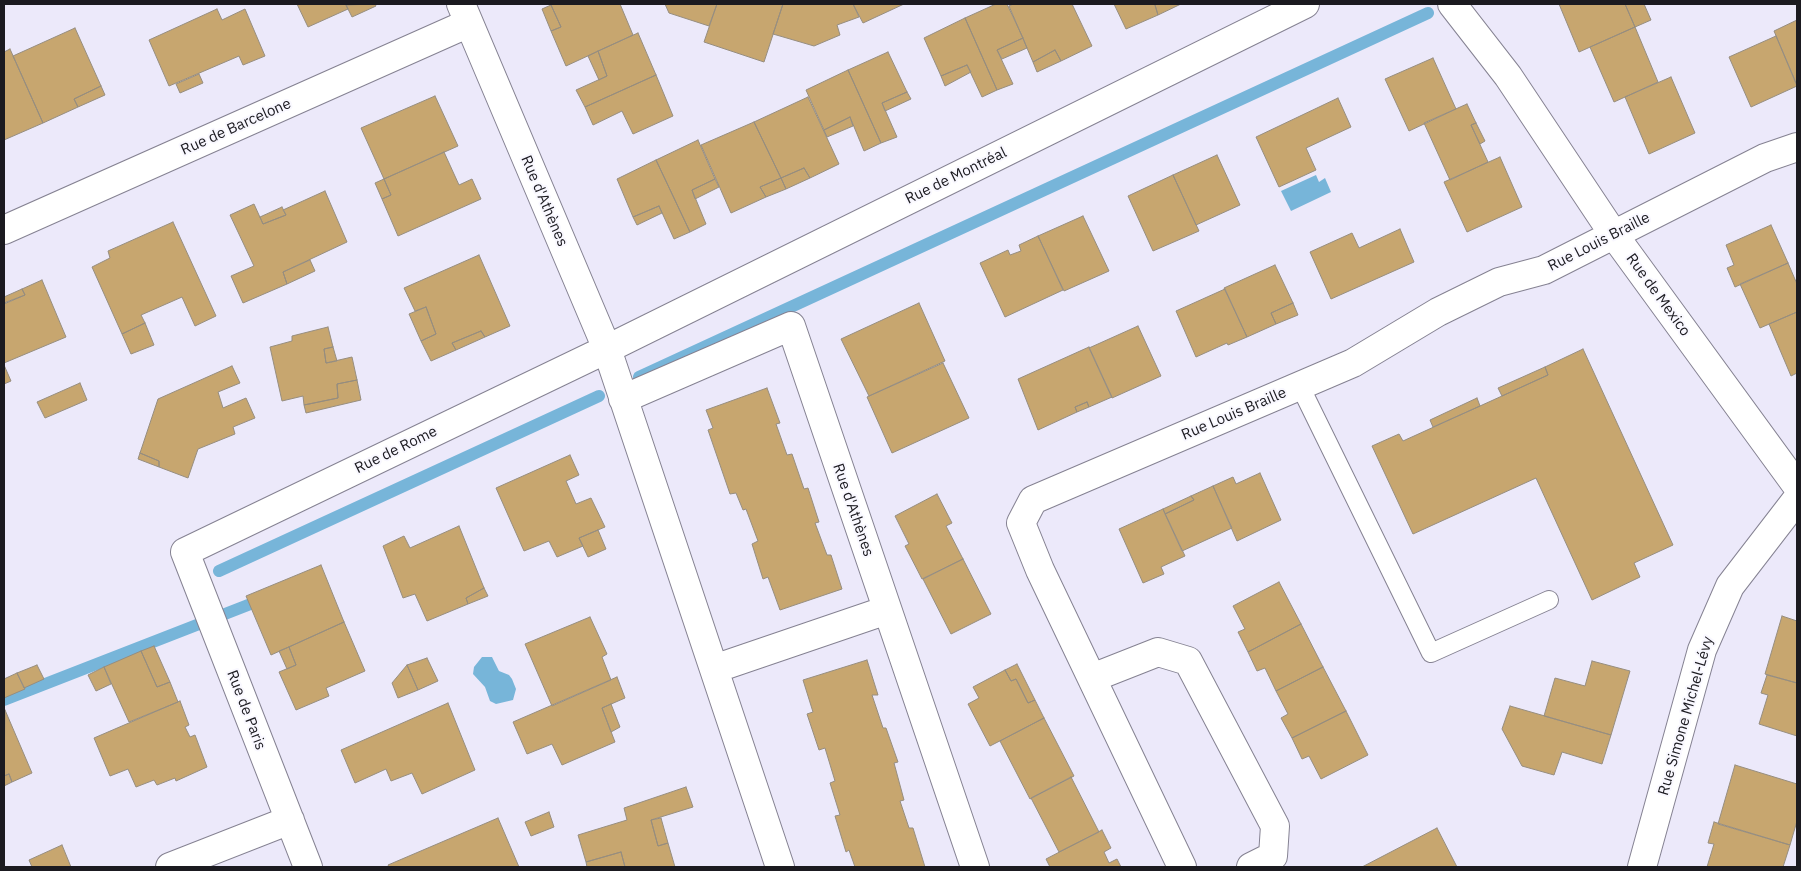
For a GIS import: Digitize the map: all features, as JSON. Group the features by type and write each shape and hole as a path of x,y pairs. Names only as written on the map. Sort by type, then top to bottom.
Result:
{"street":[{"name":"Rue de Montréal","path":"607,349 1305,4"},
{"name":"Rue de Mexico","path":"1452,4 1508,76 1614,235 1797,486"},
{"name":"Rue d'Athènes","path":"465,14 607,349 780,867"},
{"name":"Rue de Barcelone","path":"4,230 465,14"},
{"name":"Rue Louis Braille","path":"1182,867 1040,570 1021,523 1033,500 1353,364 1438,312 1499,282 1544,270 1765,158 1797,147"},
{"name":"Rue d'Athènes","path":"624,399 791,326 975,867"},
{"name":"Rue de Rome","path":"185,552 607,349"},
{"name":"Rue Simone Michel-Lévy","path":"1642,867 1702,650 1730,586 1797,499"},
{"name":"Rue de Paris","path":"185,552 308,867"},
{"path":"714,669 887,610"},
{"path":"1092,678 1158,652 1188,661 1275,826 1273,856 1251,867"},
{"path":"170,867 290,820"}],"lane":[{"path":"1300,386 1431,653 1550,600"}],"water":[{"path":"1316,175 1319,182 1325,178 1331,192 1291,211 1281,191"},
{"path":"482,657 492,657 499,671 509,675 512,679 516,689 513,700 496,704 490,701 485,687 473,674 474,667"}],"building":[{"path":"297,4 348,4 346,5 348,9 308,27"},
{"path":"375,4 376,6 352,17 346,5"},
{"path":"620,4 633,35 566,66 551,31 561,27 551,5"},
{"path":"665,4 717,4 709,26 669,13"},
{"path":"717,4 783,4 764,62 704,42"},
{"path":"783,4 853,4 859,17 837,25 840,35 814,46 773,34"},
{"path":"853,4 904,4 863,23"},
{"path":"996,4 1007,4 1023,38 997,50 1013,84 997,90 965,18"},
{"path":"1013,4 1072,4 1092,46 1061,61 1055,50 1033,62 1009,6"},
{"path":"1114,4 1157,4 1155,5 1158,15 1126,29"},
{"path":"1157,4 1181,4 1158,15 1155,5"},
{"path":"1559,4 1625,4 1635,27 1579,52"},
{"path":"1625,4 1644,4 1651,20 1635,27"},
{"path":"551,5 561,27 551,31 542,9"},
{"path":"217,9 222,20 245,9 265,56 243,65 239,56 169,86 149,40"},
{"path":"965,18 997,90 982,97 967,65 941,76 924,38"},
{"path":"1797,20 1797,85 1774,31"},
{"path":"1635,27 1658,82 1614,102 1590,47"},
{"path":"75,28 101,86 74,99 78,107 43,123 13,56"},
{"path":"638,33 656,75 585,107 576,90 607,76 598,51"},
{"path":"1776,36 1797,86 1751,107 1729,57"},
{"path":"1023,38 1027,48 1002,59 997,50"},
{"path":"10,49 43,123 4,140 4,52"},
{"path":"1055,50 1061,61 1037,72 1033,62"},
{"path":"598,51 607,76 599,80 588,56"},
{"path":"888,52 907,92 882,103 897,137 881,143 848,70"},
{"path":"1433,58 1456,109 1409,131 1385,79"},
{"path":"967,65 971,72 945,86 941,76"},
{"path":"848,70 881,143 864,151 850,117 824,130 806,90"},
{"path":"199,74 203,83 180,93 176,84"},
{"path":"656,75 673,116 633,134 622,111 593,125 585,107"},
{"path":"1671,77 1695,133 1649,154 1625,97"},
{"path":"101,86 105,95 78,107 74,99"},
{"path":"907,92 911,99 885,111 882,103"},
{"path":"435,96 458,146 384,179 361,128"},
{"path":"808,97 839,164 810,178 804,168 781,178 754,122"},
{"path":"1338,98 1351,127 1306,148 1316,170 1279,187 1256,137"},
{"path":"1467,104 1476,123 1471,125 1488,162 1450,180 1424,123"},
{"path":"850,117 853,126 827,137 824,130"},
{"path":"754,122 781,178 760,187 766,197 731,213 701,145"},
{"path":"1476,123 1485,141 1480,144 1471,125"},
{"path":"698,140 715,179 692,190 706,224 690,232 656,160"},
{"path":"444,152 459,185 472,179 481,199 398,236 382,199 391,195 384,179"},
{"path":"1217,155 1240,205 1196,225 1173,175"},
{"path":"1500,157 1522,207 1467,232 1444,182"},
{"path":"656,160 690,232 674,239 659,206 633,217 617,179"},
{"path":"804,168 810,178 786,189 781,178"},
{"path":"1173,175 1199,231 1153,251 1128,196"},
{"path":"781,178 786,189 766,197 760,187"},
{"path":"384,179 391,195 382,199 375,183"},
{"path":"715,179 719,187 695,199 692,190"},
{"path":"325,191 347,242 283,272 287,284 243,303 231,276 254,266 230,215 254,204 263,224 286,215 283,210"},
{"path":"659,206 662,213 637,225 633,217"},
{"path":"282,207 286,215 263,224 260,217"},
{"path":"1083,216 1109,271 1064,291 1038,236"},
{"path":"173,222 216,316 195,326 182,297 141,315 145,323 122,334 92,267 110,258 108,251"},
{"path":"1771,225 1788,263 1735,287 1727,268 1734,265 1726,245"},
{"path":"1400,229 1414,262 1331,299 1310,252 1352,233 1359,248"},
{"path":"1038,236 1063,290 1005,317 980,263 1008,250 1010,255 1021,251 1019,245"},
{"path":"479,255 510,326 485,337 481,331 452,343 456,350 431,361 421,341 436,334 426,307 415,311 404,288"},
{"path":"310,260 315,271 287,284 283,272"},
{"path":"1788,263 1797,284 1797,312 1760,328 1740,284"},
{"path":"1275,265 1293,303 1271,313 1276,324 1247,337 1224,288"},
{"path":"42,280 66,337 4,363 4,303 25,295 22,289"},
{"path":"22,289 25,295 4,304 4,297"},
{"path":"1225,289 1247,337 1228,345 1227,343 1196,357 1176,311"},
{"path":"919,303 945,361 869,396 841,339"},
{"path":"1293,303 1298,315 1276,324 1271,313"},
{"path":"426,307 436,334 421,341 409,314"},
{"path":"1797,312 1797,373 1791,376 1769,324"},
{"path":"145,323 154,345 131,354 122,334"},
{"path":"1138,326 1161,376 1112,398 1089,348"},
{"path":"328,327 333,347 324,349 326,363 352,357 357,380 337,384 338,398 304,405 303,396 282,401 270,347 292,341 292,336"},
{"path":"481,331 485,337 456,350 452,343"},
{"path":"333,347 337,361 326,363 324,349"},
{"path":"1089,347 1112,397 1089,407 1087,402 1075,407 1077,412 1038,430 1018,379"},
{"path":"1583,349 1673,545 1634,563 1640,577 1592,600 1536,478 1413,534 1372,446 1399,434 1403,441 1548,375 1545,367"},
{"path":"943,363 969,418 892,453 867,397"},
{"path":"4,365 11,381 4,384"},
{"path":"232,366 240,383 218,392 223,408 246,398 255,418 233,427 235,434 198,449 188,478 159,467 159,461 140,453 158,399"},
{"path":"1545,367 1548,375 1502,396 1498,388"},
{"path":"357,380 361,400 306,413 304,405 338,398 337,384"},
{"path":"80,383 87,400 45,418 37,402"},
{"path":"767,388 780,423 776,424 787,455 792,454 804,489 808,488 819,522 815,523 827,555 831,555 842,589 780,610 768,577 763,579 752,544 758,541 746,509 743,510 736,493 730,494 708,430 713,428 706,410"},
{"path":"1477,398 1480,406 1433,427 1430,420"},
{"path":"1087,402 1089,407 1077,412 1075,407"},
{"path":"140,453 159,461 159,467 138,459"},
{"path":"570,455 579,475 566,481 576,504 591,498 605,527 579,538 583,546 557,557 549,541 524,551 496,488"},
{"path":"1260,473 1281,520 1237,541 1213,486 1233,477 1236,484"},
{"path":"1213,486 1232,528 1182,551 1165,514 1194,500 1191,496"},
{"path":"937,494 952,523 946,526 963,559 922,579 905,546 909,544 895,516"},
{"path":"1191,496 1194,500 1165,514 1163,509"},
{"path":"1163,509 1185,556 1161,567 1164,574 1143,583 1119,529"},
{"path":"459,526 484,588 466,598 468,604 427,621 415,594 403,598 383,546 404,536 410,548"},
{"path":"598,530 606,549 588,557 579,538"},
{"path":"963,559 991,614 951,634 923,579"},
{"path":"321,565 344,622 271,655 246,596"},
{"path":"1279,582 1301,624 1248,652 1238,632 1245,629 1233,606"},
{"path":"484,588 488,596 468,604 466,598"},
{"path":"1782,616 1797,621 1797,683 1765,674"},
{"path":"590,617 607,654 602,657 611,680 552,706 525,644"},
{"path":"344,622 365,671 326,688 329,696 296,710 279,672 296,665 289,647"},
{"path":"1301,624 1323,667 1276,691 1265,668 1257,671 1248,652"},
{"path":"154,646 170,682 157,687 141,651"},
{"path":"289,647 296,665 287,669 279,651"},
{"path":"141,651 157,687 170,682 178,702 129,722 104,667"},
{"path":"427,658 438,681 418,690 407,665"},
{"path":"867,660 878,695 872,695 883,728 886,728 898,762 894,763 904,800 900,801 909,828 913,828 925,867 855,867 849,850 846,852 835,816 840,815 830,783 835,781 825,748 819,750 807,714 813,712 803,680"},
{"path":"1592,661 1630,671 1611,735 1544,716 1555,678 1585,686"},
{"path":"1017,664 1035,700 1028,703 1016,679 1011,681 1005,670"},
{"path":"37,665 44,679 24,688 17,673"},
{"path":"407,665 418,690 398,698 392,683"},
{"path":"104,667 111,684 96,691 88,675"},
{"path":"1323,667 1346,711 1292,738 1281,718 1288,714 1276,691"},
{"path":"1005,670 1011,681 1016,679 1028,703 1035,700 1044,718 990,746 968,704 979,698 973,687"},
{"path":"17,673 25,689 4,698 4,679"},
{"path":"1767,675 1797,683 1797,736 1759,724 1768,695 1761,693"},
{"path":"617,677 625,698 602,708 615,742 562,765 552,744 527,754 513,722"},
{"path":"180,701 189,725 185,727 190,737 195,735 207,767 176,781 175,778 157,785 154,780 136,787 128,769 110,776 94,738"},
{"path":"448,703 475,770 422,794 412,773 391,781 386,769 355,783 341,750"},
{"path":"611,704 620,727 611,732 602,708"},
{"path":"1510,706 1611,735 1602,764 1562,752 1554,775 1522,766 1502,729"},
{"path":"5,710 32,773 12,782 9,774 4,776"},
{"path":"1346,711 1368,755 1321,779 1309,756 1302,759 1292,738"},
{"path":"1044,718 1074,776 1030,799 1000,741"},
{"path":"1735,765 1797,784 1797,821 1790,845 1718,824"},
{"path":"9,774 12,782 4,786 4,776"},
{"path":"1071,777 1099,832 1059,852 1031,798"},
{"path":"686,787 693,807 651,820 658,846 668,843 675,867 625,867 621,852 586,862 578,835 627,820 624,808"},
{"path":"549,812 554,827 531,836 525,822"},
{"path":"498,818 519,867 389,867 388,865"},
{"path":"661,818 668,843 658,846 651,820"},
{"path":"1714,822 1790,845 1783,867 1707,867 1714,844 1708,843"},
{"path":"1437,828 1457,867 1362,867"},
{"path":"1102,830 1111,848 1104,852 1109,863 1117,859 1121,867 1050,867 1046,859"},
{"path":"62,845 71,867 32,867 29,860"},
{"path":"621,852 625,867 587,867 586,862"}],"waterway":[{"path":"639,377 1428,13"},
{"path":"219,571 599,396"},
{"path":"4,700 266,598"}]}
